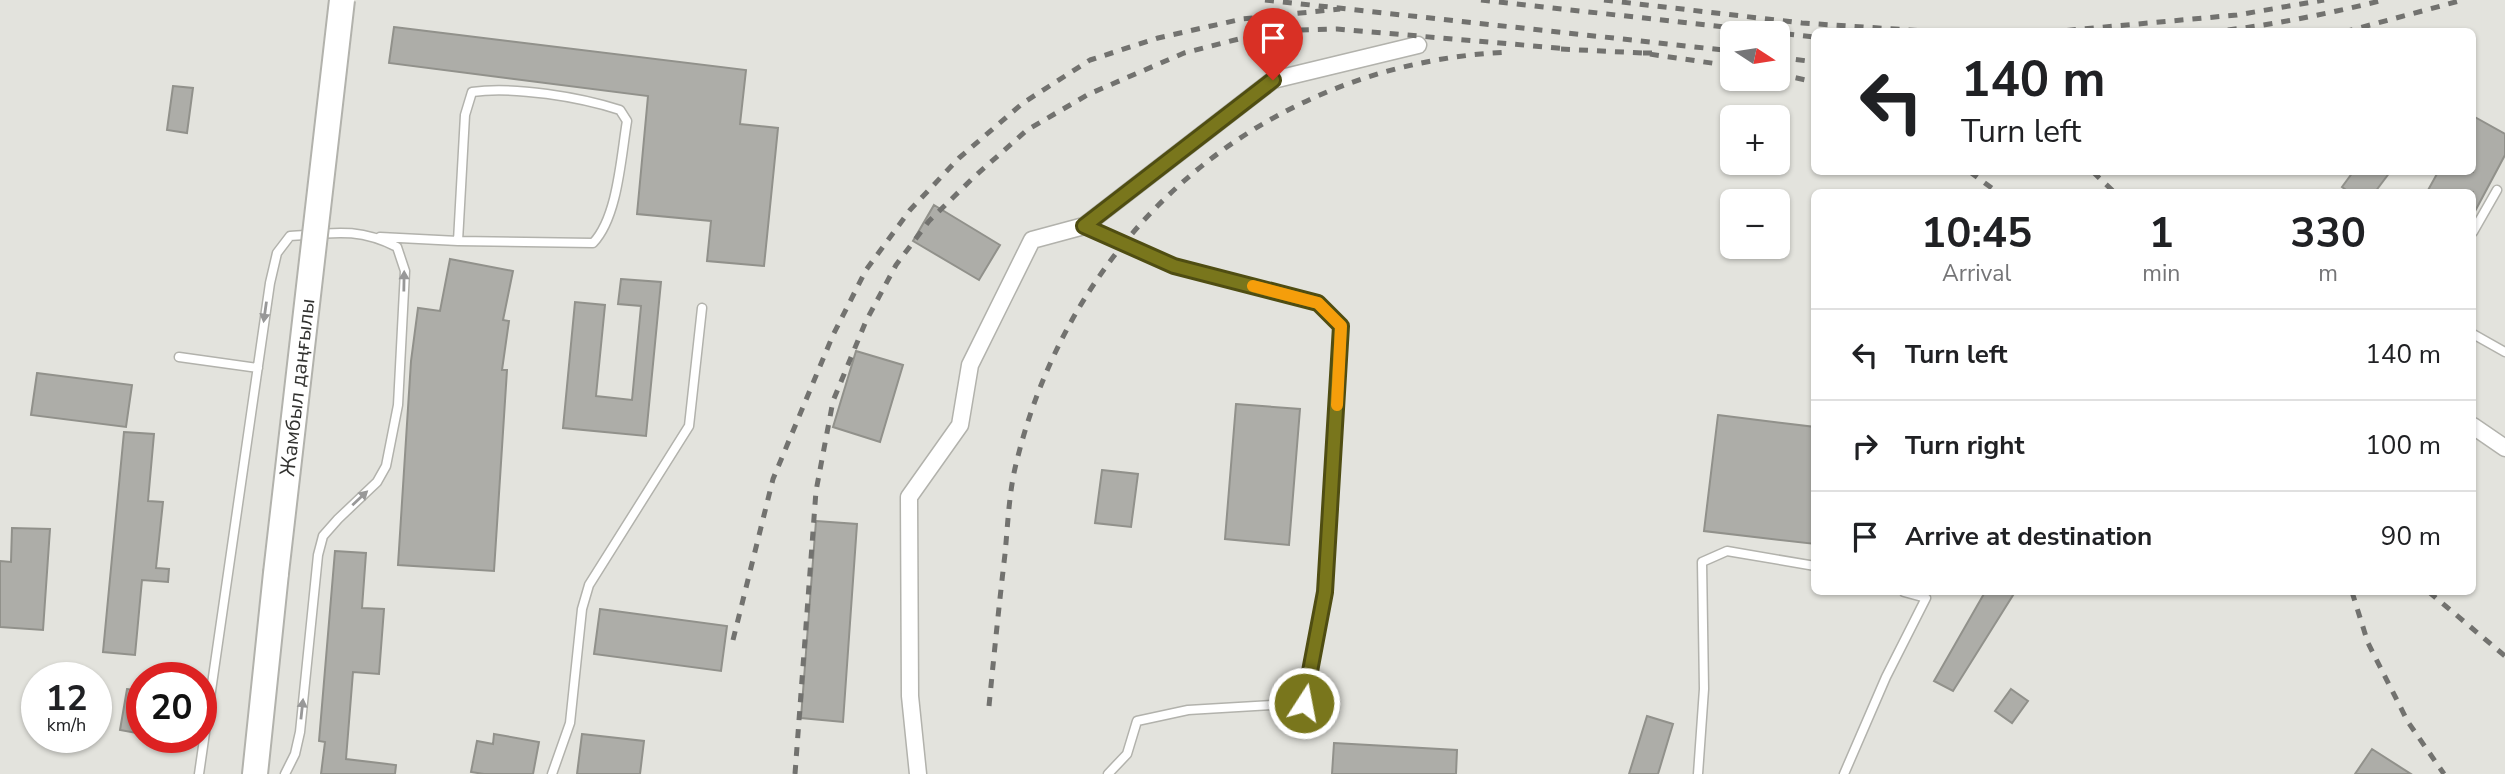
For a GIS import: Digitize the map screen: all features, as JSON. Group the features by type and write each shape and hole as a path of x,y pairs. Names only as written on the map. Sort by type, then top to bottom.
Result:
{"main road":[{"name":"Жамбыл даңғылы","path":"255,774 342,0"}],"street":[{"path":"918,774 910,696 909,497 960,425 970,365 1032,240 1084,226 1273,80 1418,45"},
{"path":"2476,428 2505,449"}],"lane":[{"path":"199,774 270,283 277,253 290,236 347,232 377,237 458,241 593,243 602,234 613,198 627,121 620,110 559,96 487,90 472,92 465,115 458,241"},
{"path":"2476,227 2497,190"},
{"path":"1084,226 1174,266 1318,303 1341,326 1325,592 1304,703 1188,710 1137,721 1127,754 1108,774"},
{"path":"285,774 295,754 300,732 318,555 323,536 377,482 386,466 398,405 405,271 397,247 377,237"},
{"path":"552,774 570,723 582,609 589,585 689,426 702,308"},
{"path":"2476,336 2505,352"},
{"path":"179,357 258,368"},
{"path":"1698,774 1704,688 1702,562 1727,551 1811,565"},
{"path":"1843,774 1886,677 1926,598 1915,595"}],"building":[{"path":"394,27 746,70 740,124 778,128 764,266 707,261 711,221 637,214 648,96 389,63"},
{"path":"173,86 193,88 187,133 167,130"},
{"path":"2476,118 2505,134 2505,155 2476,209 2476,189 2429,189 2436,175 2476,175"},
{"path":"2351,175 2388,175 2377,189 2342,187"},
{"path":"934,205 1000,245 979,280 913,241"},
{"path":"450,259 513,271 503,320 509,321 502,370 507,370 494,571 398,565 411,361 418,308 440,311"},
{"path":"621,279 661,282 646,436 563,428 575,302 605,305 596,396 632,400 641,306 618,304"},
{"path":"856,351 903,365 880,442 833,427"},
{"path":"37,373 132,385 126,427 31,415"},
{"path":"1236,404 1300,409 1289,545 1225,539"},
{"path":"1718,415 1811,427 1811,544 1704,531"},
{"path":"124,432 154,434 148,501 163,502 156,568 169,569 168,582 142,580 135,655 103,652"},
{"path":"1102,470 1138,474 1131,527 1095,523"},
{"path":"816,521 857,524 843,722 801,718"},
{"path":"12,528 50,529 43,630 0,627 0,561 11,562"},
{"path":"335,551 366,553 362,608 384,609 379,674 353,672 346,759 396,765 395,774 321,774 325,742 319,741"},
{"path":"1983,595 2013,595 1953,691 1934,681"},
{"path":"600,609 727,626 721,671 594,654"},
{"path":"2011,689 2028,701 2012,723 1995,711"},
{"path":"126,695 126,731 120,730"},
{"path":"1647,716 1673,724 1658,774 1629,774"},
{"path":"494,734 539,742 533,774 471,772 477,741 493,744"},
{"path":"582,734 644,741 640,774 577,774"},
{"path":"1334,743 1457,750 1456,774 1332,774"},
{"path":"2372,749 2411,774 2355,774"}],"railway":[{"path":"1265,0 1720,50"},
{"path":"1481,0 1811,37"},
{"path":"1604,0 1802,23 1879,28"},
{"path":"2093,28 2237,15 2324,0"},
{"path":"2239,28 2297,19 2384,0"},
{"path":"2359,28 2463,0"},
{"path":"733,640 773,479 833,335 866,270 910,210 959,158 1023,103 1090,60 1158,38 1242,19 1340,9"},
{"path":"795,774 816,491 833,401 866,321 896,265 929,221 974,177 1027,130 1089,94 1184,53 1270,31 1337,29 1569,49"},
{"path":"1561,49 1642,53"},
{"path":"989,706 1009,507 1017,460 1045,376 1084,299 1134,231 1194,172 1262,124 1338,87 1421,63 1509,52"},
{"path":"1652,53 1642,53 1720,64"},
{"path":"1790,59 1811,61"},
{"path":"1790,77 1811,81"},
{"path":"1974,175 1993,189"},
{"path":"2096,175 2111,189"},
{"path":"2353,595 2368,643 2408,722 2444,774"},
{"path":"2433,595 2505,656"}],"slow traffic":[{"path":"1253,286 1318,303 1341,326 1337,405"}],"route":[{"path":"1273,80 1084,226 1174,266 1318,303 1341,326 1325,592 1304,703"}]}
